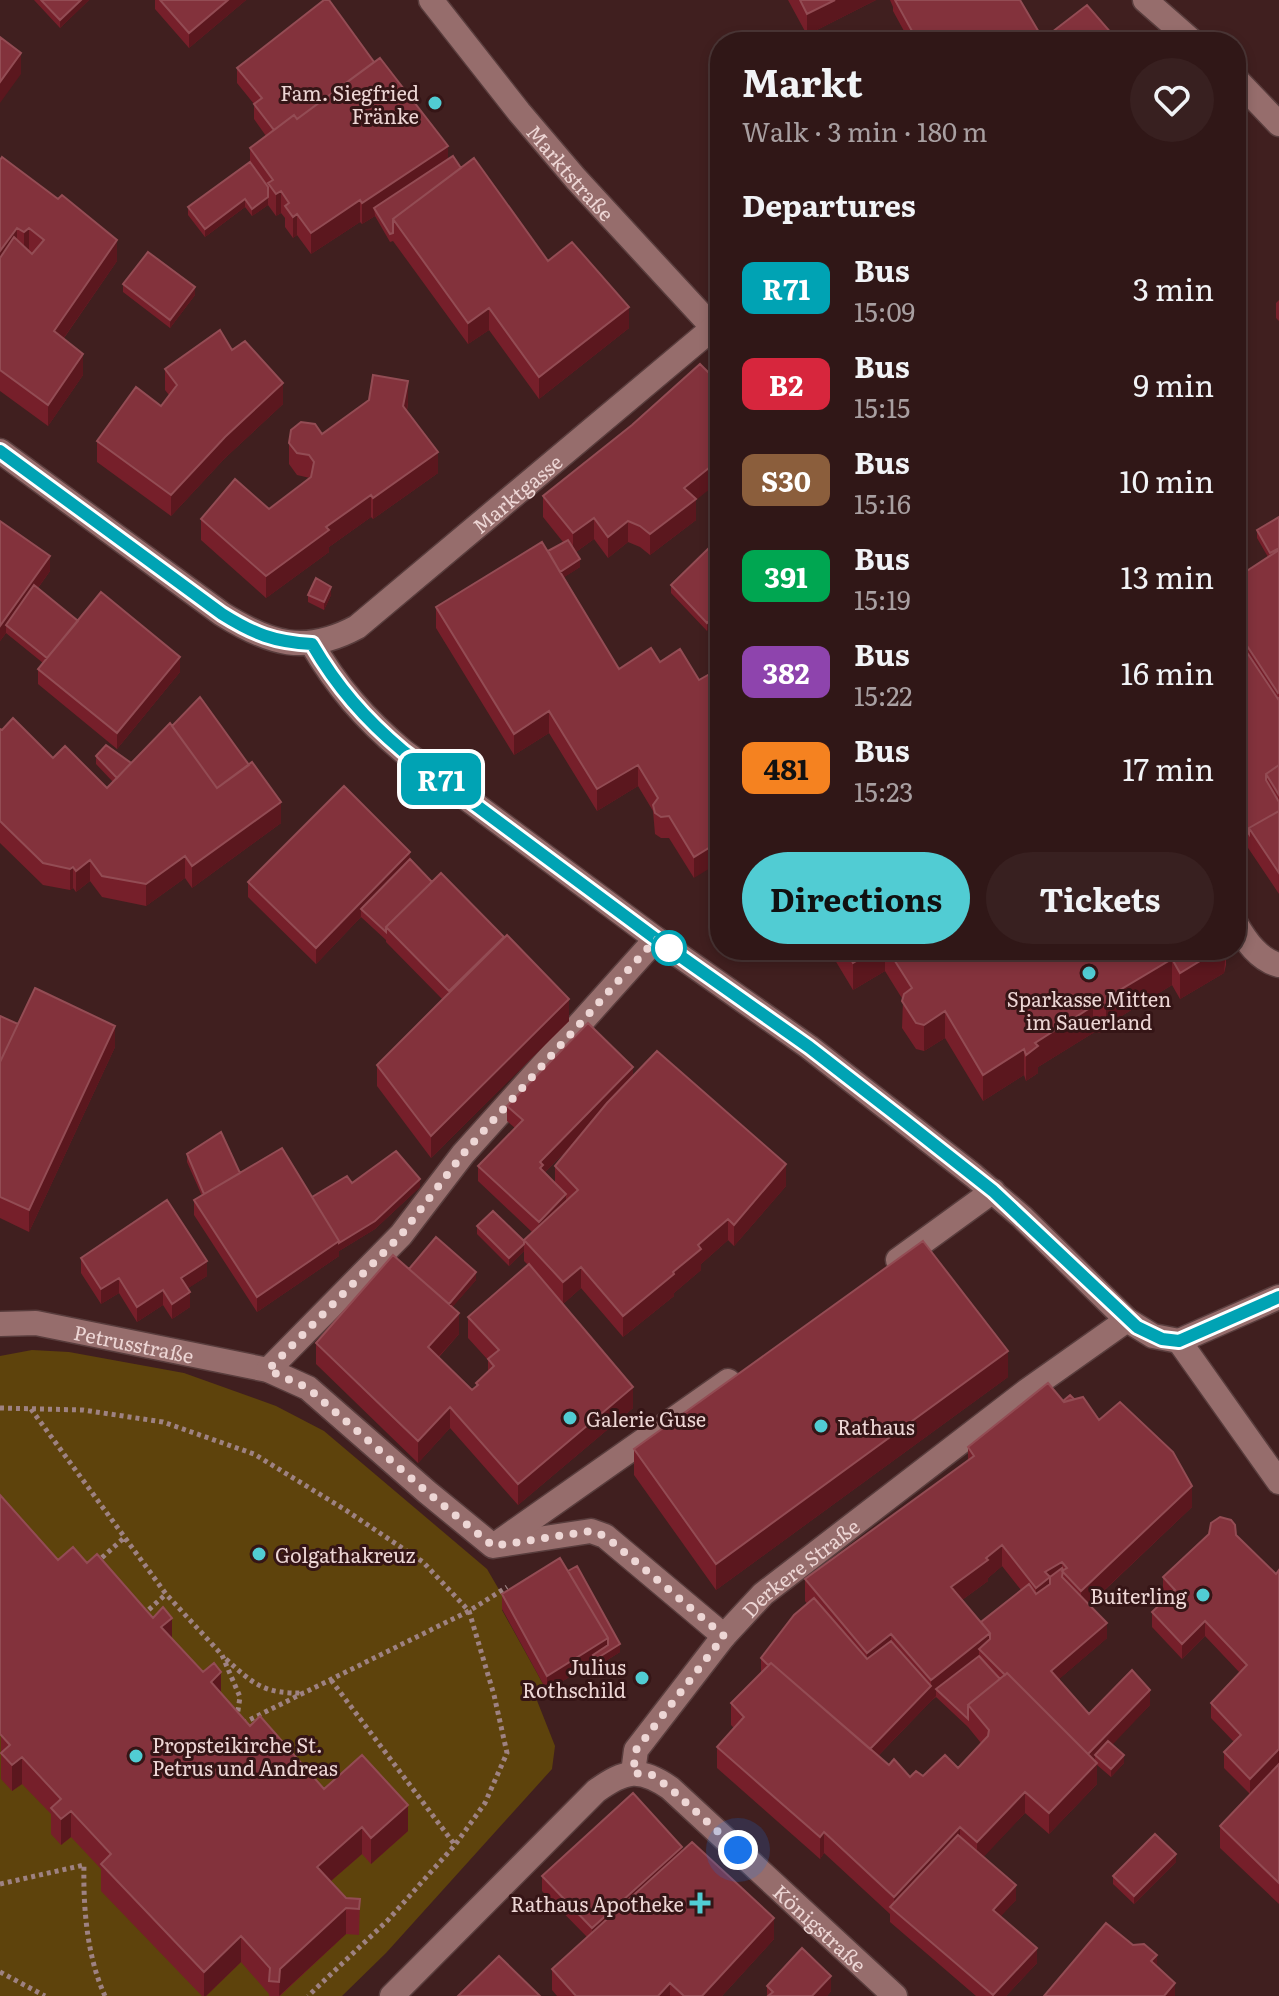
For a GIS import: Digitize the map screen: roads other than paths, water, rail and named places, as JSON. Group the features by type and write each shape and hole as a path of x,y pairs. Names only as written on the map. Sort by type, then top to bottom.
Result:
{"street":[{"name":"Marktstraße","path":"431,0 576,179 710,324"},
{"path":"1145,0 1182,32"},
{"path":"1246,89 1279,124"},
{"name":"Marktgasse","path":"312,644 337,638 357,627 710,338"},
{"path":"0,451 243,627 285,643 312,644 341,691 379,731 656,939 809,1047 993,1191 1127,1320 1153,1336 1179,1341 1279,1297"},
{"path":"1246,938 1260,955 1279,965"},
{"path":"268,1370 401,1235 463,1154 656,939"},
{"path":"875,1276 993,1191"},
{"name":"Derkere Straße","path":"633,1773 636,1750 724,1636 763,1594 1028,1390 1127,1320"},
{"name":"Petrusstraße","path":"0,1324 36,1323 268,1370 308,1388 493,1546"},
{"path":"1179,1341 1279,1482"},
{"path":"493,1546 747,1368"},
{"path":"493,1546 591,1531 605,1536 724,1636"},
{"path":"392,1996 596,1791 617,1776 633,1773"},
{"name":"Königstraße","path":"633,1773 652,1775 670,1788 895,1996"}],"place":[{"name":"Fam. Siegfried Fränke","path":"435,103"},
{"name":"Sparkasse Mitten im Sauerland","path":"1089,973"},
{"name":"Galerie Guse","path":"570,1418"},
{"name":"Rathaus","path":"821,1426"},
{"name":"Golgathakreuz","path":"259,1554"},
{"name":"Buiterling","path":"1203,1595"},
{"name":"Julius Rothschild","path":"642,1678"},
{"name":"Propsteikirche St. Petrus und Andreas","path":"136,1756"},
{"name":"Rathaus Apotheke","path":"700,1903"}]}
